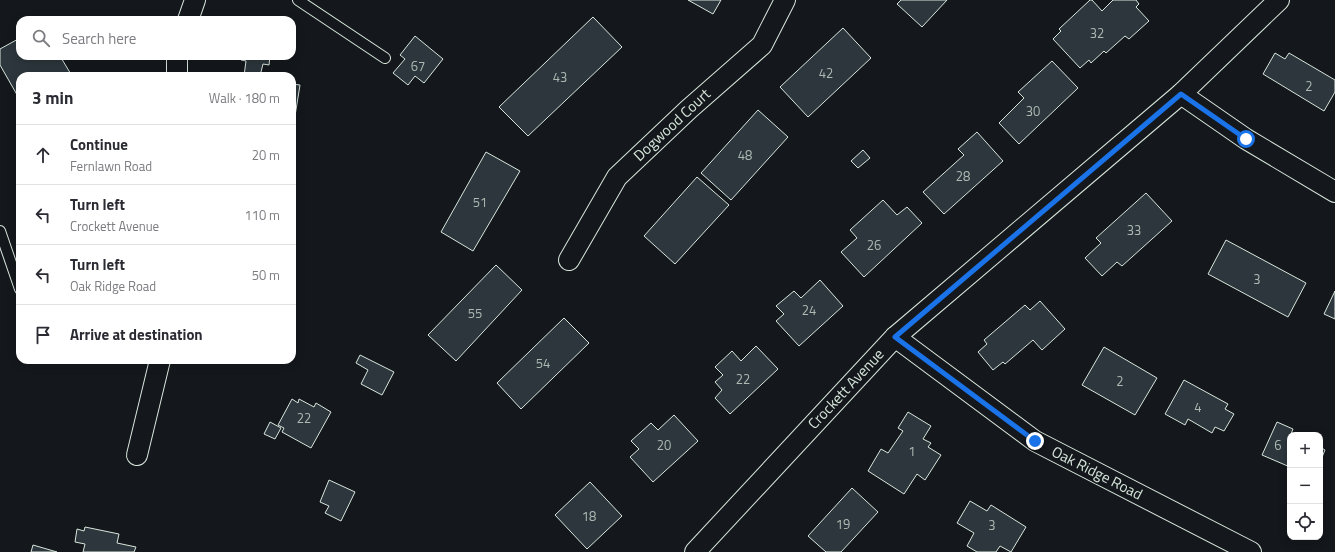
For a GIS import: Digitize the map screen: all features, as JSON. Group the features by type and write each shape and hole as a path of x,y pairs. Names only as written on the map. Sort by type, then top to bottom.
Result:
{"street":[{"path":"189,16 195,0"},
{"name":"Dogwood Court","path":"569,260 617,177 689,109 762,44 785,0"},
{"name":"Crockett Avenue","path":"695,552 895,337 1181,94 1278,0"},
{"path":"177,60 177,72"},
{"path":"1181,94 1246,139 1335,192"},
{"name":"Oak Ridge Road","path":"895,337 1035,441 1251,552"},
{"path":"137,455 159,364"}],"lane":[{"path":"298,0 385,58"},
{"path":"0,232 16,278"}],"building":[{"path":"688,0 721,0 713,14"},
{"path":"901,0 947,0 922,27 897,4"},
{"path":"1090,0 1092,0 1102,11 1113,0 1136,0 1139,4 1136,7 1149,21 1129,39 1125,36 1106,53 1104,51 1091,63 1089,60 1080,68 1053,39 1061,31 1059,29"},
{"path":"593,17 622,47 528,136 499,107"},
{"path":"843,28 871,58 808,117 780,87"},
{"path":"415,36 443,59 424,83 415,76 408,85 393,73 405,59 400,55"},
{"path":"16,40 16,60 62,60 70,72 16,72 16,93 0,65 0,49"},
{"path":"1275,53 1285,59 1289,53 1335,80 1335,92 1324,111 1263,74"},
{"path":"241,60 270,60 269,65 263,64 261,72 245,72 246,61"},
{"path":"1052,61 1078,88 1019,144 999,123 1024,98 1018,92"},
{"path":"296,84 300,85 296,110"},
{"path":"758,110 788,137 731,200 701,173"},
{"path":"977,132 1003,161 944,214 923,192 964,155 958,149"},
{"path":"863,150 870,158 858,168 851,161"},
{"path":"486,152 520,171 473,251 441,232"},
{"path":"697,177 729,205 675,264 644,236"},
{"path":"1146,193 1172,221 1122,266 1117,262 1102,276 1085,258 1101,243 1096,238"},
{"path":"883,200 897,215 907,207 922,223 864,277 841,252 857,238 850,230"},
{"path":"1226,240 1306,283 1288,317 1208,274"},
{"path":"496,265 522,290 456,361 428,335"},
{"path":"820,280 843,306 799,346 776,321 784,314 776,306 794,291 801,298"},
{"path":"1335,291 1335,319 1324,314"},
{"path":"1040,301 1065,329 1042,350 1033,340 1005,364 1003,362 993,370 978,352 987,344 984,340 1025,305 1030,310"},
{"path":"564,318 589,343 521,409 497,383"},
{"path":"756,346 778,369 730,414 715,398 722,390 715,382 723,375 715,367 732,351 741,361"},
{"path":"1104,347 1157,378 1135,415 1082,385"},
{"path":"360,355 394,372 382,395 361,384 368,370 356,363"},
{"path":"1184,380 1228,404 1225,409 1234,414 1224,431 1215,427 1212,433 1188,419 1185,425 1165,414"},
{"path":"292,399 298,403 299,399 314,407 316,403 331,412 311,448 282,432 284,428 278,425"},
{"path":"908,412 931,426 923,439 931,443 928,447 941,455 925,480 917,474 904,494 868,471 881,449 888,453 903,431 898,428"},
{"path":"674,415 698,441 653,482 630,457 639,449 631,441 651,423 658,430"},
{"path":"270,422 281,428 275,439 264,434"},
{"path":"1277,422 1293,429 1292,432 1287,432 1287,466 1262,455"},
{"path":"329,480 355,492 341,521 325,513 329,506 320,502"},
{"path":"590,482 622,516 587,549 555,515"},
{"path":"852,488 878,512 841,552 826,552 808,536"},
{"path":"970,501 987,511 991,505 1026,527 1011,552 1000,546 996,552 977,552 967,546 974,533 957,523"},
{"path":"85,527 119,534 117,543 136,547 134,552 83,552 85,544 75,542 77,529 84,531"},
{"path":"33,545 57,552 31,552"}],"route":[{"path":"1035,441 895,337 1181,94 1246,139"}]}
